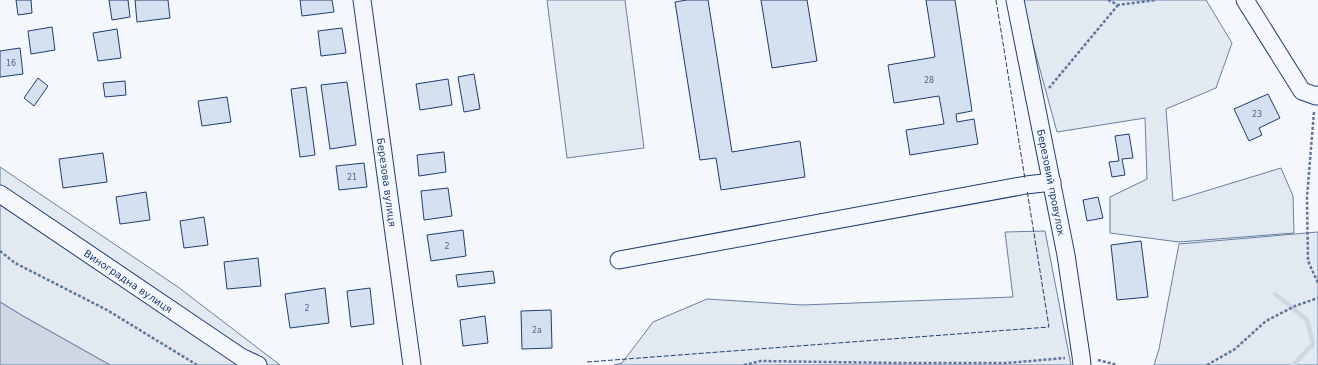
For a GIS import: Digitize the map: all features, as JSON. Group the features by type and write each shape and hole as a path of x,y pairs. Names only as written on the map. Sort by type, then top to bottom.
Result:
{"street":[{"name":"Березова вулиця","path":"362,0 412,365"},
{"name":"Березовий провулок","path":"1015,0 1066,255 1081,361"},
{"path":"1244,0 1302,91 1317,95"},
{"path":"619,260 1026,185 1052,182"},
{"name":"Виноградна вулиця","path":"0,194 240,357 258,365"}],"path":[{"path":"1108,0 1118,5 1156,0"},
{"path":"1036,104 1118,5"},
{"path":"1317,95 1306,197 1308,261 1318,283"},
{"path":"0,251 15,263 108,310 197,365"},
{"path":"1208,365 1235,350 1266,321 1288,311 1295,306 1318,298"},
{"path":"744,365 761,362 1006,363 1081,361 1117,365"}],"shaded area":[{"path":"547,0 625,0 644,148 567,158"},
{"path":"1021,0 1206,0 1232,43 1216,88 1166,109 1173,201 1281,168 1293,196 1294,233 1179,242 1110,233 1110,197 1147,179 1145,118 1057,132"},
{"path":"0,167 178,287 280,365 110,365 0,302"},
{"path":"1045,231 1071,365 614,365 622,363 653,322 707,299 802,305 1013,297 1005,232"},
{"path":"1318,232 1318,365 1154,365 1159,349 1179,244"},
{"path":"0,302 23,316 110,365 0,365"}],"building":[{"path":"16,0 31,0 32,13 18,15"},
{"path":"109,0 128,0 130,17 112,20"},
{"path":"135,0 168,0 170,18 137,22"},
{"path":"300,0 332,0 334,12 302,16"},
{"path":"687,0 708,0 732,152 800,141 805,177 721,190 716,158 700,160 675,2"},
{"path":"761,0 807,0 817,61 772,68"},
{"path":"926,0 955,0 972,111 956,114 957,122 974,119 978,144 910,155 906,130 944,124 939,96 894,103 888,65 935,57"},
{"path":"52,27 55,50 31,54 28,31"},
{"path":"342,28 346,53 321,56 318,31"},
{"path":"117,29 121,58 98,61 93,33"},
{"path":"20,48 23,74 0,77 0,51"},
{"path":"474,74 480,109 464,112 458,77"},
{"path":"38,78 48,86 34,106 24,98"},
{"path":"448,79 452,105 420,110 416,84"},
{"path":"125,81 126,95 105,97 103,83"},
{"path":"347,82 356,145 330,149 321,85"},
{"path":"306,87 315,155 300,157 291,89"},
{"path":"1268,94 1280,118 1259,128 1262,135 1249,141 1234,109"},
{"path":"227,97 231,122 202,126 198,101"},
{"path":"1129,134 1133,158 1122,159 1125,175 1112,177 1109,162 1119,161 1115,136"},
{"path":"444,152 446,172 419,176 417,155"},
{"path":"103,153 107,182 63,188 59,159"},
{"path":"364,163 367,187 339,190 336,166"},
{"path":"448,188 452,216 424,220 421,191"},
{"path":"146,192 150,220 120,224 116,197"},
{"path":"1098,197 1103,218 1087,221 1083,200"},
{"path":"204,217 208,245 184,248 180,221"},
{"path":"463,230 466,256 431,261 427,235"},
{"path":"1141,241 1148,297 1117,300 1111,245"},
{"path":"258,258 261,286 227,289 224,262"},
{"path":"493,271 495,283 458,287 456,275"},
{"path":"325,288 329,323 290,328 285,294"},
{"path":"370,288 374,324 351,327 347,291"},
{"path":"551,310 552,348 522,349 521,311"},
{"path":"485,316 488,343 463,346 460,320"}],"waterway":[{"path":"1275,294 1307,320 1313,344 1293,365"}],"fence":[{"path":"996,0 1025,179"},
{"path":"587,362 1049,327 1027,190"}]}
